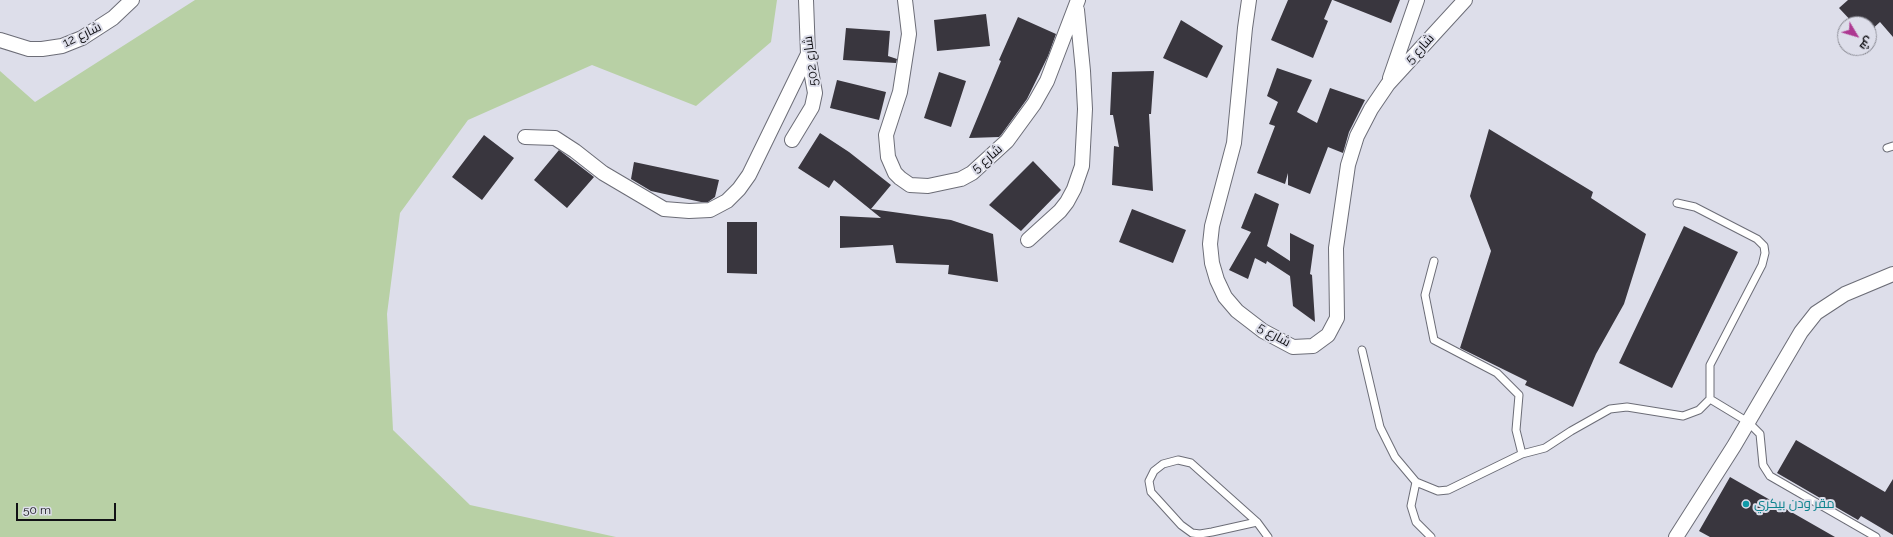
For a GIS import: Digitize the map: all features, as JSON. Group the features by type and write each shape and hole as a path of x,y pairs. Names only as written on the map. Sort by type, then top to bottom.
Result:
{"street":[{"name":"شارع 12","path":"0,40 29,48 42,49 62,46 82,38 104,25 132,0"},
{"name":"شارع 502","path":"792,140 812,107 815,93 808,54 806,0"},
{"name":"شارع 5","path":"905,0 909,34 900,92 886,135 888,157 895,173 900,178 910,185 928,186 955,181 972,173 1007,141 1034,104 1047,81 1077,3"},
{"name":"شارع 5","path":"1249,0 1234,143 1212,226 1210,244 1212,263 1217,280 1226,297 1237,311 1263,332 1294,347 1312,346 1328,335 1337,318 1336,248 1348,165 1357,136 1367,116 1388,84 1465,0"},
{"path":"1388,84 1417,0"},
{"path":"1028,240 1060,211 1067,202 1078,181 1082,166 1085,109 1077,3"},
{"path":"524,137 555,138 576,151 602,173 664,209 689,211 710,210 727,201 740,189 749,175 808,54"},
{"path":"1676,537 1748,422 1801,332 1816,313 1845,294 1893,274"}],"lane":[{"path":"1362,350 1380,427 1395,457 1416,482 1438,491 1448,490 1522,454 1545,448 1610,409 1627,407 1683,416 1699,410 1710,399 1710,365 1762,265 1765,253 1764,246 1757,239 1695,208 1677,203"},
{"path":"1434,261 1425,295 1434,340 1497,373 1519,395 1516,430 1522,454"},
{"path":"1710,399 1748,422 1760,434 1763,465 1770,476 1876,537"},
{"path":"1257,522 1212,532 1192,533 1181,526 1151,492 1149,481 1154,471 1163,464 1178,460 1191,463 1257,522 1268,537"},
{"path":"1416,482 1411,506 1416,522 1431,537"}],"green space":[{"path":"195,0 777,0 771,42 696,106 592,65 468,120 400,213 387,314 393,430 470,505 616,537 0,537 0,71 35,102"}],"building":[{"path":"1288,0 1332,0 1324,19 1328,21 1313,58 1271,40"},
{"path":"1333,0 1400,0 1391,23"},
{"path":"1848,0 1893,0 1893,37 1880,22 1877,25 1877,16 1846,16 1839,8"},
{"path":"986,14 990,46 937,51 934,20"},
{"path":"1018,17 1056,34 1048,56 1027,99 1001,135 999,137 969,138 1001,61 999,60"},
{"path":"1181,20 1223,46 1207,78 1163,58"},
{"path":"846,28 890,31 888,56 897,59 896,63 843,60"},
{"path":"1277,68 1312,80 1297,112 1317,123 1330,88 1365,100 1349,132 1343,153 1328,147 1310,194 1288,185 1288,173 1285,184 1257,173 1275,126 1269,124 1278,102 1267,96"},
{"path":"1154,71 1151,114 1149,114 1153,191 1112,185 1114,146 1119,147 1113,115 1110,115 1112,72"},
{"path":"939,72 966,81 951,127 924,118"},
{"path":"837,80 886,92 879,120 830,108"},
{"path":"1489,129 1593,192 1591,198 1646,234 1624,304 1596,354 1573,407 1525,385 1527,381 1460,348 1491,251 1470,196"},
{"path":"820,133 849,152 891,185 871,209 951,220 993,234 998,282 948,274 949,265 896,263 893,245 840,248 840,216 881,218 834,180 829,188 798,168"},
{"path":"484,135 514,158 482,200 452,177"},
{"path":"559,150 594,177 567,208 534,180"},
{"path":"1033,161 1061,190 1021,231 989,205"},
{"path":"634,162 719,180 715,197 708,202 701,202 651,191 631,179"},
{"path":"1255,193 1279,204 1267,246 1290,261 1290,233 1314,245 1310,274 1312,275 1315,322 1293,306 1290,276 1267,261 1266,264 1255,258 1248,279 1229,270 1251,232 1241,228"},
{"path":"1132,209 1186,230 1173,263 1119,242"},
{"path":"727,222 757,222 757,274 727,273"},
{"path":"1684,226 1738,252 1672,388 1619,363"},
{"path":"1796,440 1885,492 1893,479 1893,535 1861,516 1858,520 1777,473"},
{"name":"مقر ودن بيكري","path":"1730,477 1835,537 1710,537 1699,531"}],"place":[{"name":"مقر ودن بيكري","path":"1746,504"}]}
